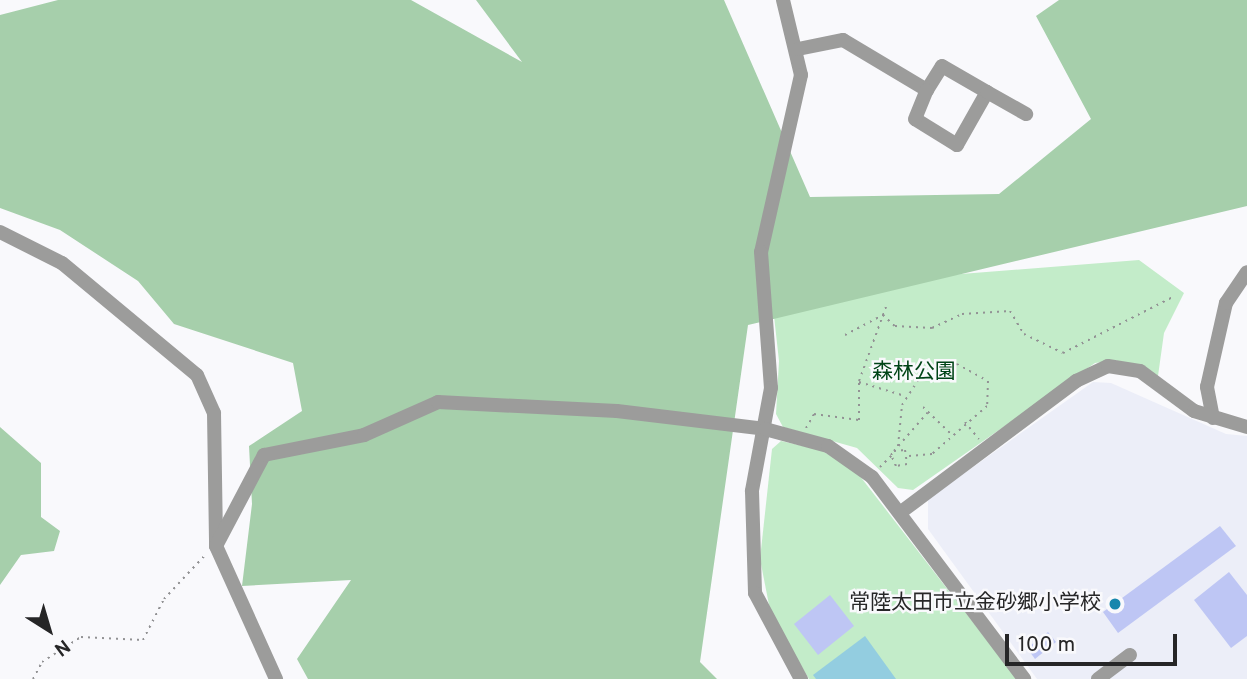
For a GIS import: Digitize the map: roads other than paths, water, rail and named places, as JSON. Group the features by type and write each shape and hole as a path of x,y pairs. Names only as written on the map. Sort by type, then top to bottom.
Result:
{"street":[{"path":"783,0 798,49 798,102 761,252 771,348 765,429 752,491 755,593 801,679"},
{"path":"798,49 843,40 927,90"},
{"path":"987,92 957,145 915,119 927,90 942,66 1026,114"},
{"path":"0,232 62,263 197,374 214,413 216,546 275,679"},
{"path":"1213,418 1207,387 1226,303 1247,272"},
{"path":"901,512 1076,381 1108,366 1140,371 1213,418 1247,428"},
{"path":"216,546 264,455 364,435 438,402 617,411 765,429 840,452 872,477 901,512 1024,679"},
{"path":"1098,679 1130,655"}],"water":[{"path":"865,636 896,679 816,679 813,675"}],"place":[{"name":"常陸太田市立金砂郷小学校","path":"1115,604"}],"park label":[{"name":"森林公園","path":"914,373"}]}
